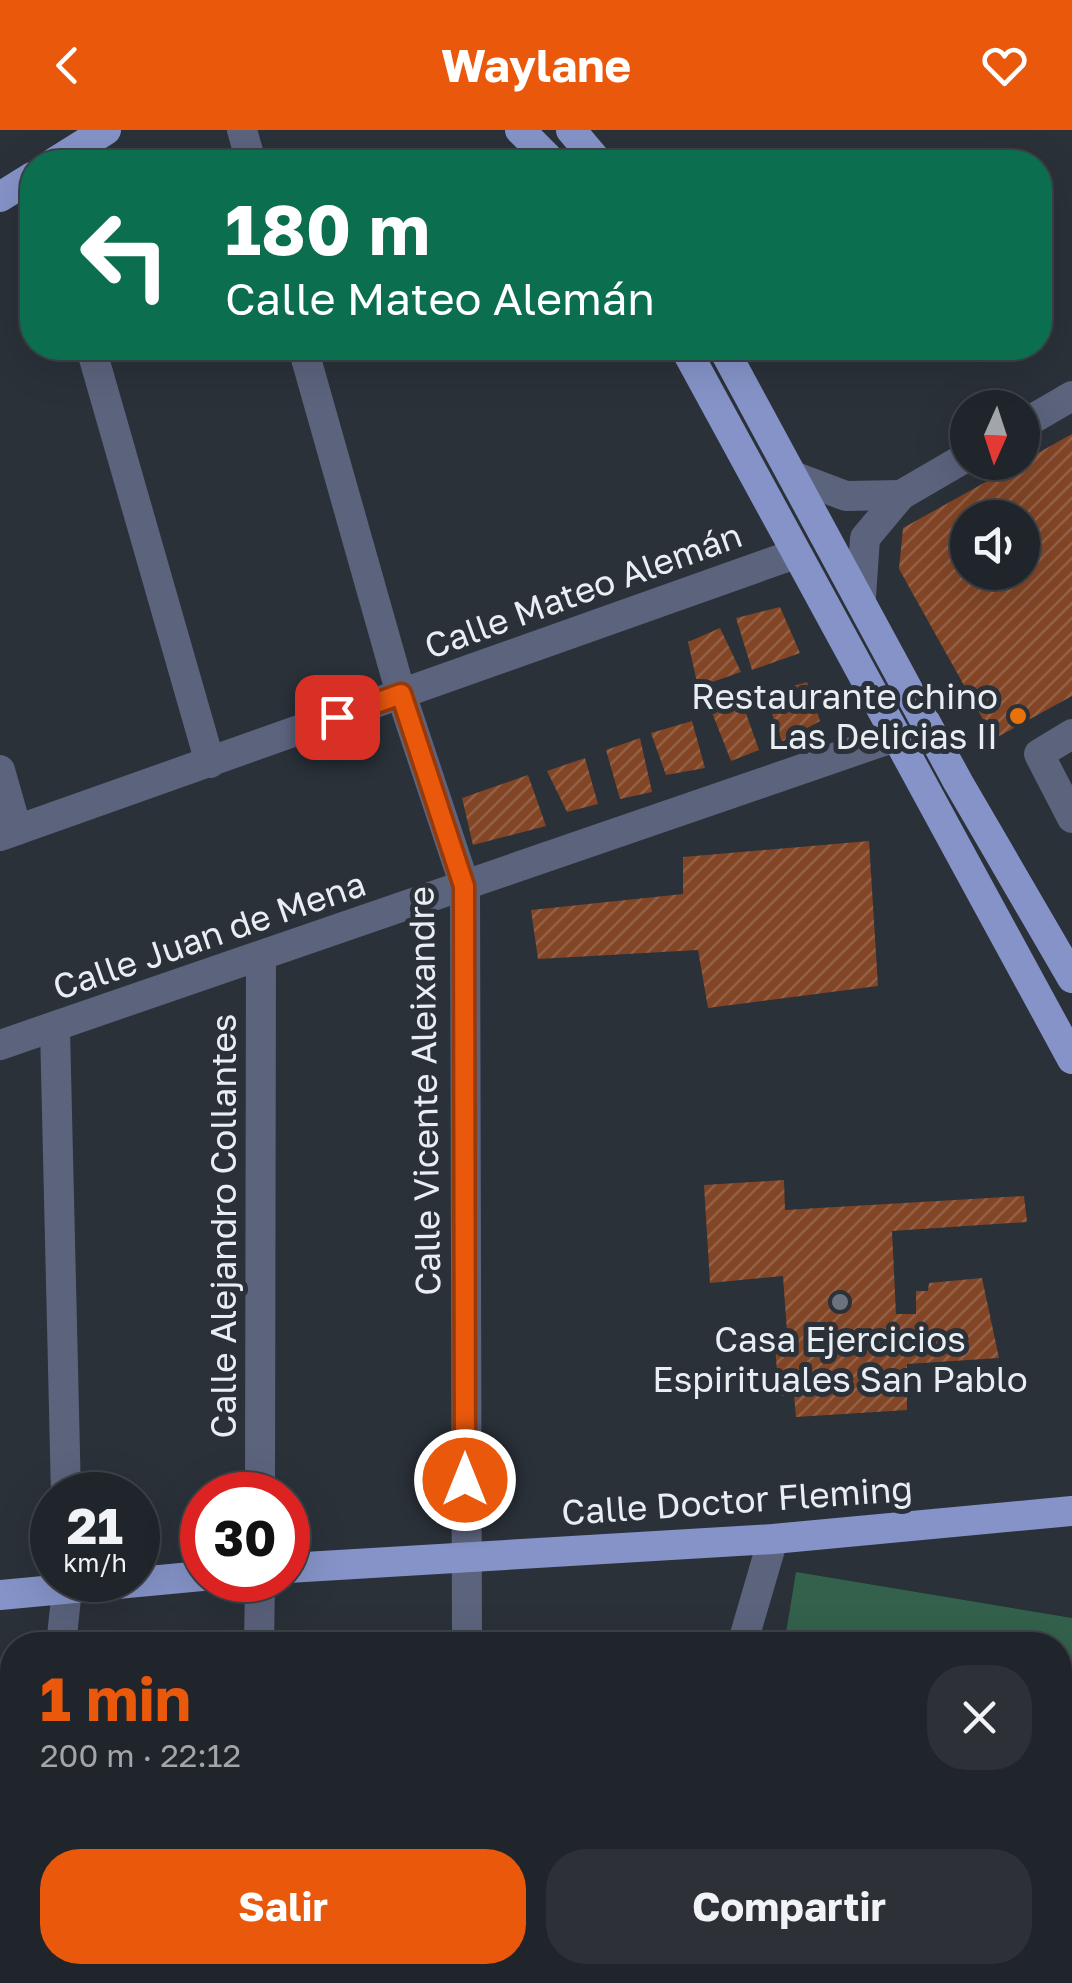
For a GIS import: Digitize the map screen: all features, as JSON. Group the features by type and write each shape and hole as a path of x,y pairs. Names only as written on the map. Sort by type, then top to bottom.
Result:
{"main road":[{"path":"74,150 106,130"},
{"path":"520,130 540,150"},
{"path":"571,130 588,150"},
{"path":"691,360 1072,1059"},
{"path":"730,360 958,782 1069,965"},
{"name":"Calle Doctor Fleming","path":"310,1567 773,1539 1072,1511"},
{"path":"0,1595 30,1590"}],"street":[{"path":"94,360 210,763"},
{"name":"Calle Vicente Aleixandre","path":"307,360 401,694 464,886 466,1632"},
{"path":"1040,415 1072,396"},
{"path":"861,597 865,538 901,495 950,466"},
{"path":"793,476 846,496 901,495"},
{"name":"Calle Mateo Alemán","path":"8,834 795,554"},
{"path":"1070,811 1039,754 1072,734"},
{"name":"Calle Juan de Mena","path":"0,1045 895,737"},
{"path":"0,770 8,834"},
{"name":"Calle Alejandro Collantes","path":"260,1472 262,956"},
{"path":"55,1028 65,1472"},
{"path":"746,1632 773,1539"},
{"path":"63,1632 66,1602"},
{"path":"259,1632 260,1602"}],"green space":[{"path":"796,1572 1072,1618 1072,1632 786,1632"}],"building":[{"path":"1072,434 1072,696 994,739 899,569 903,528 950,502 950,590 1040,590 1040,500 953,500 989,480 1040,480 1040,452"},
{"path":"780,607 800,653 752,670 736,618"},
{"path":"720,628 741,672 698,687 688,642"},
{"path":"807,682 820,721 782,742 765,694"},
{"path":"742,702 759,750 731,761 711,710"},
{"path":"692,721 705,768 666,775 651,733"},
{"path":"640,738 652,792 620,799 606,750"},
{"path":"585,758 598,804 567,812 547,771"},
{"path":"528,775 546,826 473,845 462,798"},
{"path":"869,841 878,986 708,1008 698,950 538,959 531,910 683,894 683,857"},
{"name":"Casa Ejercicios Espirituales San Pablo","path":"784,1180 785,1210 1024,1196 1027,1222 892,1231 896,1314 916,1314 916,1291 928,1291 929,1283 982,1278 999,1358 907,1364 907,1410 796,1417 794,1396 779,1396 774,1334 787,1332 783,1276 710,1283 704,1185"}],"place":[{"name":"Restaurante chino Las Delicias II","path":"1018,716"},
{"name":"Casa Ejercicios Espirituales San Pablo","path":"840,1302"}],"route":[{"path":"337,717 401,694 464,886 465,1480"}]}
